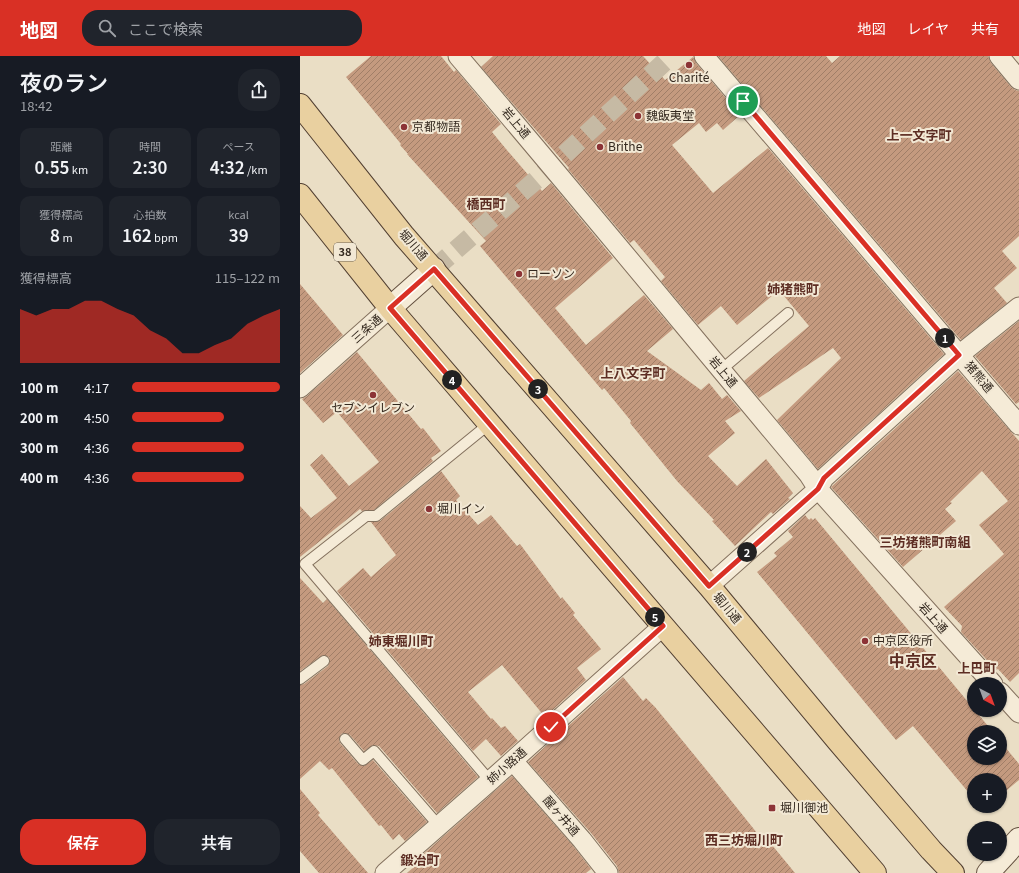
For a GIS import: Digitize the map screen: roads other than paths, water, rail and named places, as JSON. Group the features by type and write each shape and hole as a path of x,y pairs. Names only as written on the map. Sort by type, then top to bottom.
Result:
{"main road":[{"name":"堀川通","path":"300,105 404,236 709,586 843,747 931,850 953,873"},
{"name":"38","path":"300,195 390,308 875,873"}],"street":[{"name":"岩上通","path":"458,56 552,166 720,370 809,475 818,489 987,677"},
{"name":"猪熊通","path":"704,56 1019,425"},
{"path":"999,56 1019,80"},
{"name":"三条通","path":"300,388 434,269"},
{"path":"709,586 818,489 824,478 959,355 1019,307"},
{"name":"姉小路通","path":"385,873 513,761 663,626"},
{"path":"1007,700 1019,713"},
{"name":"醒ヶ井通","path":"513,761 582,840 608,873"},
{"path":"988,873 1019,839"}],"lane":[{"path":"720,370 788,313"},
{"path":"489,424 376,516 366,516 305,564 490,781"},
{"path":"300,679 324,660"},
{"path":"345,739 363,760 374,751 439,826"}],"tunnel":[{"path":"434,269 552,166 671,56"}],"place":[{"name":"Charité","path":"689,65"},
{"name":"魏飯夷堂","path":"638,116"},
{"name":"京都物語","path":"404,127"},
{"name":"Brithe","path":"600,147"},
{"name":"ローソン","path":"519,274"},
{"name":"セブンイレブン","path":"373,395"},
{"name":"堀川イン","path":"429,509"},
{"name":"中京区役所","path":"865,641"},
{"name":"堀川御池","path":"772,808"}],"district":[{"name":"上一文字町","path":"919,135"},
{"name":"橋西町","path":"486,204"},
{"name":"姉猪熊町","path":"793,289"},
{"name":"上八文字町","path":"633,373"},
{"name":"三坊猪熊町南組","path":"925,542"},
{"name":"姉東堀川町","path":"401,641"},
{"name":"中京区","path":"913,661"},
{"name":"上巴町","path":"977,668"},
{"name":"西三坊堀川町","path":"744,840"},
{"name":"鍛冶町","path":"420,860"}]}
